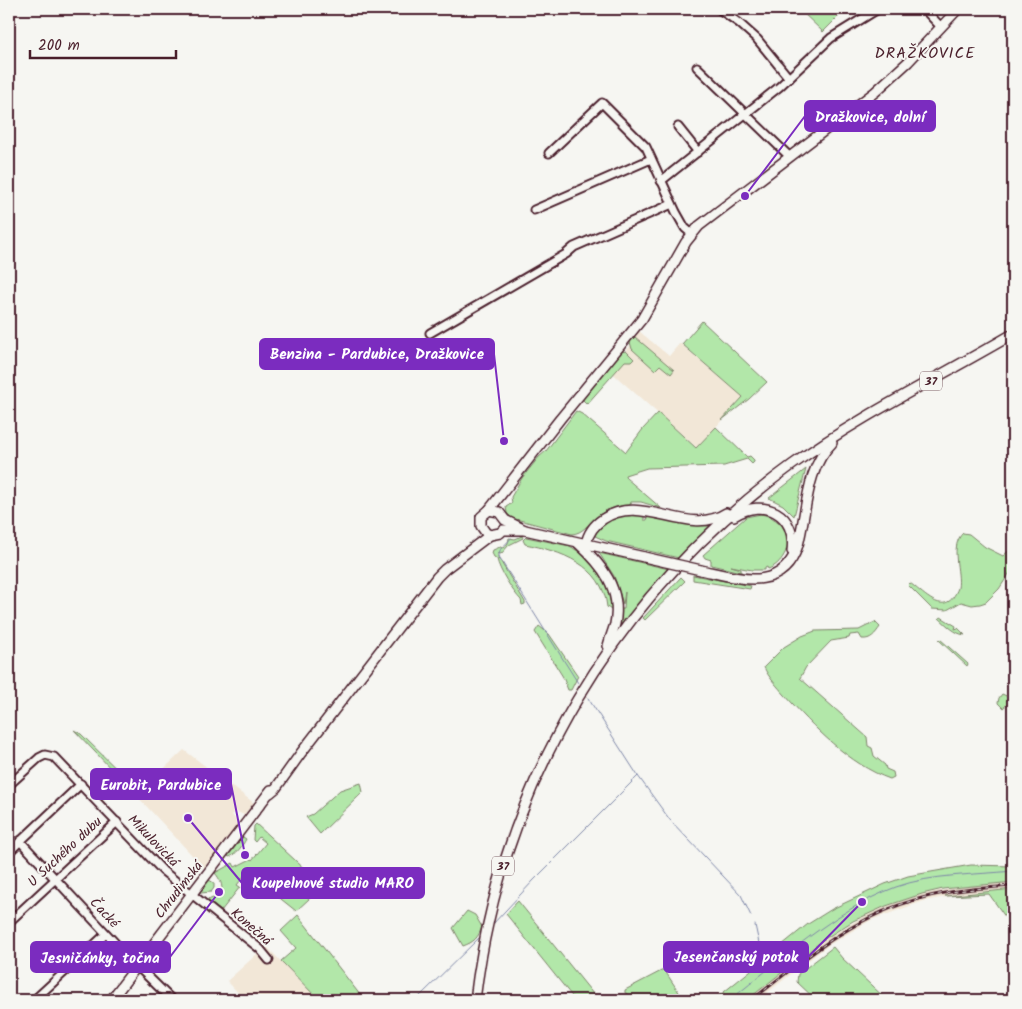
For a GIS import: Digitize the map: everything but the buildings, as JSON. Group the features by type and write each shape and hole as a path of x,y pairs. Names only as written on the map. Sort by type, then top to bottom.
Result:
{"main road":[{"path":"849,428 826,449 817,463 795,553 787,565 775,575 756,580 738,578 525,530 503,530 500,533 486,532 480,526 481,517 489,510 642,319 692,234 708,218 889,80 958,9"},
{"name":"37","path":"475,1000 484,940 506,855 536,779 566,718 606,654 652,594 715,528 745,501 793,464 849,428 1013,334"},
{"path":"502,493 500,512 505,520 525,530"},
{"path":"586,544 589,533 596,524 619,511 640,510 704,521 720,518 745,501"},
{"path":"715,528 751,508 765,508 776,512 787,523 792,534 792,552 787,565"},
{"path":"489,510 500,512"},
{"path":"503,530 505,520"},
{"path":"270,794 437,577 476,545 486,532"},
{"path":"576,542 599,563 610,581 614,592 616,615 606,654"},
{"name":"Chrudimská","path":"111,1000 270,794 273,785 301,753"}],"street":[{"path":"719,9 757,39 789,78"},
{"path":"661,181 789,78 831,38 878,9"},
{"path":"924,9 941,27"},
{"path":"697,67 789,156"},
{"path":"549,153 602,103 646,147 672,204 683,224 692,234"},
{"path":"678,127 698,152"},
{"path":"534,210 651,159"},
{"path":"430,333 566,254 574,247 672,204"},
{"name":"Mikulovická","path":"9,785 34,761 45,755 54,756 163,871 192,895"},
{"path":"9,852 81,784"},
{"name":"U Suchého dubu","path":"9,922 116,822"},
{"name":"Čacké","path":"20,841 106,934 172,1000"},
{"name":"Konečná","path":"192,895 260,949 269,960"},
{"path":"34,1000 106,934"}],"shaded area":[{"path":"639,331 669,356 680,343 743,397 697,448 610,371 630,346 630,342"},
{"path":"184,750 254,803 244,815 235,811 232,815 239,823 204,868 136,795"},
{"path":"1013,882 1013,889 962,894 924,901 871,920 827,946 758,1000 747,1000 823,940 868,914 903,899 922,894 961,887"},
{"path":"266,946 319,1000 245,1000 227,981"}],"green space":[{"path":"799,9 846,9 823,32"},
{"path":"702,321 767,382 722,420 743,397 682,344"},
{"path":"635,337 674,370 671,374 660,365 655,370 632,349 630,342"},
{"path":"626,351 634,359 632,361 625,361 587,404 582,399 621,352"},
{"path":"576,411 626,452 658,413 696,448 716,427 747,457 750,456 754,462 752,464 747,459 724,466 647,468 625,475 626,478 661,508 641,502 631,502 630,505 612,508 595,518 582,530 572,534 512,518 507,513 506,507 512,503 511,497 522,478 546,451"},
{"path":"806,469 794,516 783,505 769,498"},
{"path":"626,514 644,515 644,520 647,520 648,515 688,524 711,526 679,558 606,541 595,536 603,524"},
{"path":"761,514 776,520 786,533 788,544 781,560 773,567 765,568 765,570 752,570 731,566 741,569 741,572 711,565 711,560 703,555 746,517"},
{"path":"963,533 969,534 985,547 1003,556 1013,547 1013,568 999,589 986,602 972,605 961,602 947,610 932,609 908,585 910,583 935,602 948,602 958,588 956,552 959,538"},
{"path":"522,536 523,538 509,545 501,554 498,553 498,557 525,602 522,605 521,600 507,581 497,559 492,553 493,550 500,547 504,548 509,538 515,539"},
{"path":"526,537 570,546 590,559 606,582 612,609 607,607 604,593 589,570 565,556 525,544 523,540"},
{"path":"599,553 669,569 643,597 619,629 621,609 624,609 625,592 623,604 614,576"},
{"path":"693,575 751,586 750,589 693,580"},
{"path":"681,577 685,581 645,620 643,618"},
{"path":"941,617 956,626 955,629 958,628 965,635 951,629 939,618"},
{"path":"875,622 880,627 870,637 862,639 859,634 831,641 806,667 800,678 867,737 868,746 872,748 874,756 885,765 886,769 893,772 894,777 890,779 875,773 846,754 820,732 773,682 764,667 784,647 802,636 815,631 859,630"},
{"path":"539,626 549,634 578,676 571,690 568,690 563,677 535,632"},
{"path":"939,640 968,664 967,666"},
{"path":"1002,694 1011,698 1010,702 1003,708 998,703"},
{"path":"74,730 81,734 139,791 135,794"},
{"path":"361,783 363,792 320,834 306,817 313,814 340,790"},
{"path":"256,824 323,886 296,911 247,872 237,885 240,887 221,911 206,900 220,894 222,886 215,873 233,863 235,867 252,860 266,843 259,837 255,842 253,840 254,826"},
{"path":"243,837 246,839 241,847 229,857 228,856"},
{"path":"971,865 1013,866 1013,882 943,889 886,906 853,921 823,940 747,1000 714,1000 808,924 832,909 885,884 908,876"},
{"path":"209,880 214,883 214,888 211,892 201,893 200,892"},
{"path":"1013,889 1013,928 989,894 945,896"},
{"path":"518,901 598,1000 575,1000 506,914"},
{"path":"467,911 475,915 482,927 475,939 463,946 453,928"},
{"path":"298,915 364,1000 319,1000 281,961 296,948 281,931"},
{"path":"833,947 842,958 887,1000 816,1000 797,982 798,974"},
{"path":"667,968 665,971 684,1000 634,1000 625,993 625,990"}],"waterway":[{"path":"511,538 500,550 500,559 578,683"},
{"path":"588,698 638,776 634,780"},
{"path":"638,776 670,820 741,895 751,916"},
{"path":"492,925 633,781"},
{"path":"730,1000 809,937 830,922 873,897 896,887 924,880 1013,871"},
{"path":"755,925 765,971"},
{"path":"416,1000 482,935"}],"railway":[{"path":"752,1000 811,954 875,915 933,895 1013,886"}],"place":[{"name":"Dražkovice, dolní","path":"745,196"},
{"name":"Benzina - Pardubice, Dražkovice","path":"504,441"},
{"name":"Koupelnové studio MARO","path":"188,818"},
{"name":"Eurobit, Pardubice","path":"245,855"},
{"name":"Jesničánky, točna","path":"219,892"},
{"name":"Jesenčanský potok","path":"862,902"}],"district":[{"name":"DRAŽKOVICE","path":"925,53"}]}
